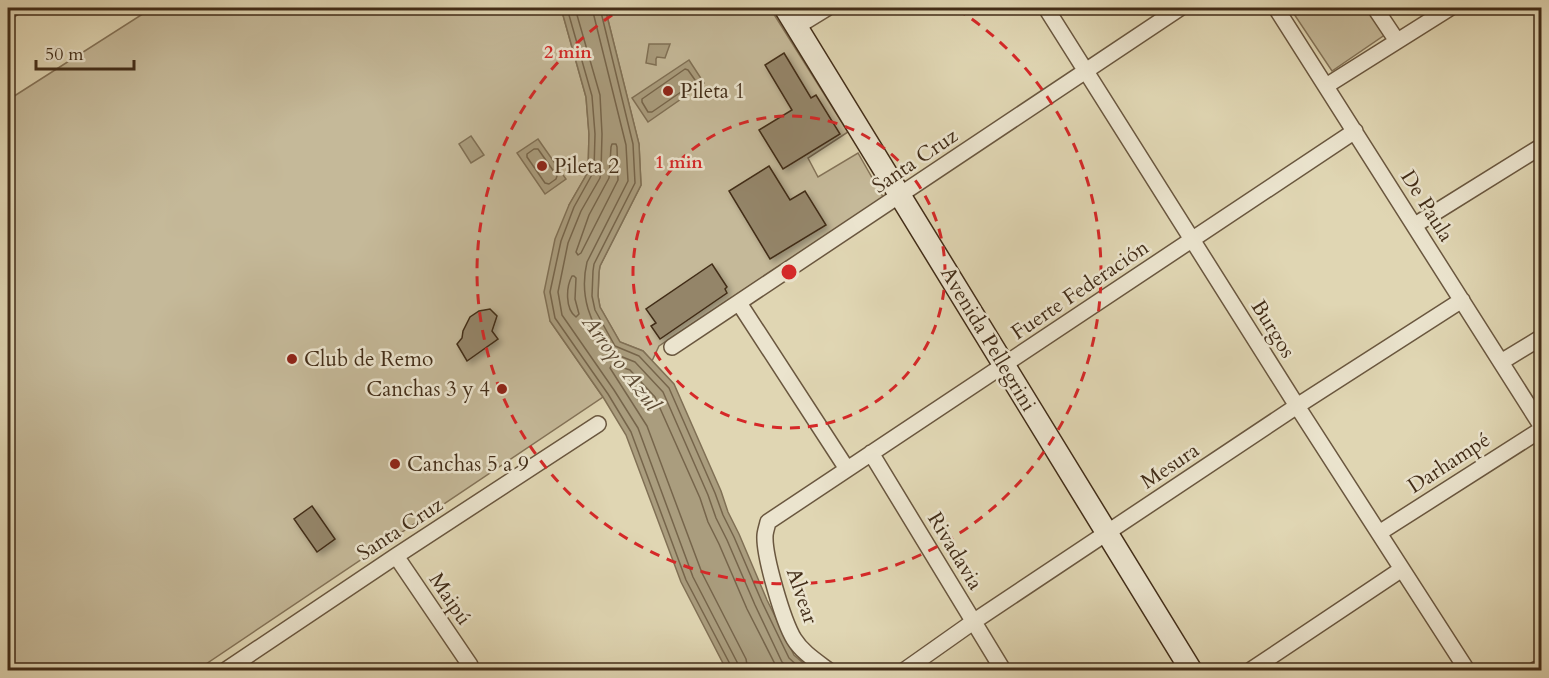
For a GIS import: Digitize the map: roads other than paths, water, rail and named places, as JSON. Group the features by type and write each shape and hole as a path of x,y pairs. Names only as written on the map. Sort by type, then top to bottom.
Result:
{"main road":[{"name":"Avenida Pellegrini","path":"785,8 1191,670"}],"street":[{"path":"796,27 827,8"},
{"name":"Burgos","path":"1046,8 1467,670"},
{"name":"Santa Cruz","path":"672,347 1180,8"},
{"name":"De Paula","path":"1276,8 1542,428"},
{"path":"1376,8 1397,41"},
{"path":"1326,86 1450,8"},
{"name":"Fuerte Federación","path":"768,522 1355,131"},
{"path":"1415,225 1542,146"},
{"name":"Mesura","path":"905,670 973,622 1297,406 1462,300"},
{"path":"739,303 847,469"},
{"path":"1501,362 1542,337"},
{"name":"Santa Cruz","path":"233,669 396,556 598,424"},
{"name":"Darhampé","path":"1378,533 1542,428"},
{"name":"Rivadavia","path":"871,453 1003,670"},
{"name":"Alvear","path":"768,522 765,537 766,549 786,621 802,650 828,670"},
{"name":"Maipú","path":"396,556 470,665"},
{"path":"1251,670 1402,569"},
{"path":"1535,670 1542,667"}],"water":[{"name":"Arroyo Azul","path":"561,8 605,8 639,144 641,185 600,266 598,296 600,307 620,342 643,351 674,384 767,600 794,655 811,670 726,669 681,582 626,435 603,397 550,321 544,292 555,239 569,205 588,172 589,134 586,97"},
{"path":"649,44 670,44 665,58 657,57 656,65 646,63"},
{"name":"Pileta 1","path":"689,60 704,83 648,122 632,98"},
{"path":"471,136 484,155 471,163 459,144"},
{"name":"Pileta 2","path":"538,139 566,179 545,194 517,153"}],"place":[{"name":"Pileta 1","path":"668,91"},
{"name":"Pileta 2","path":"542,166"},
{"name":"Club de Remo","path":"292,359"},
{"name":"Canchas 3 y 4","path":"502,389"},
{"name":"Canchas 5 a 9","path":"395,464"}]}
